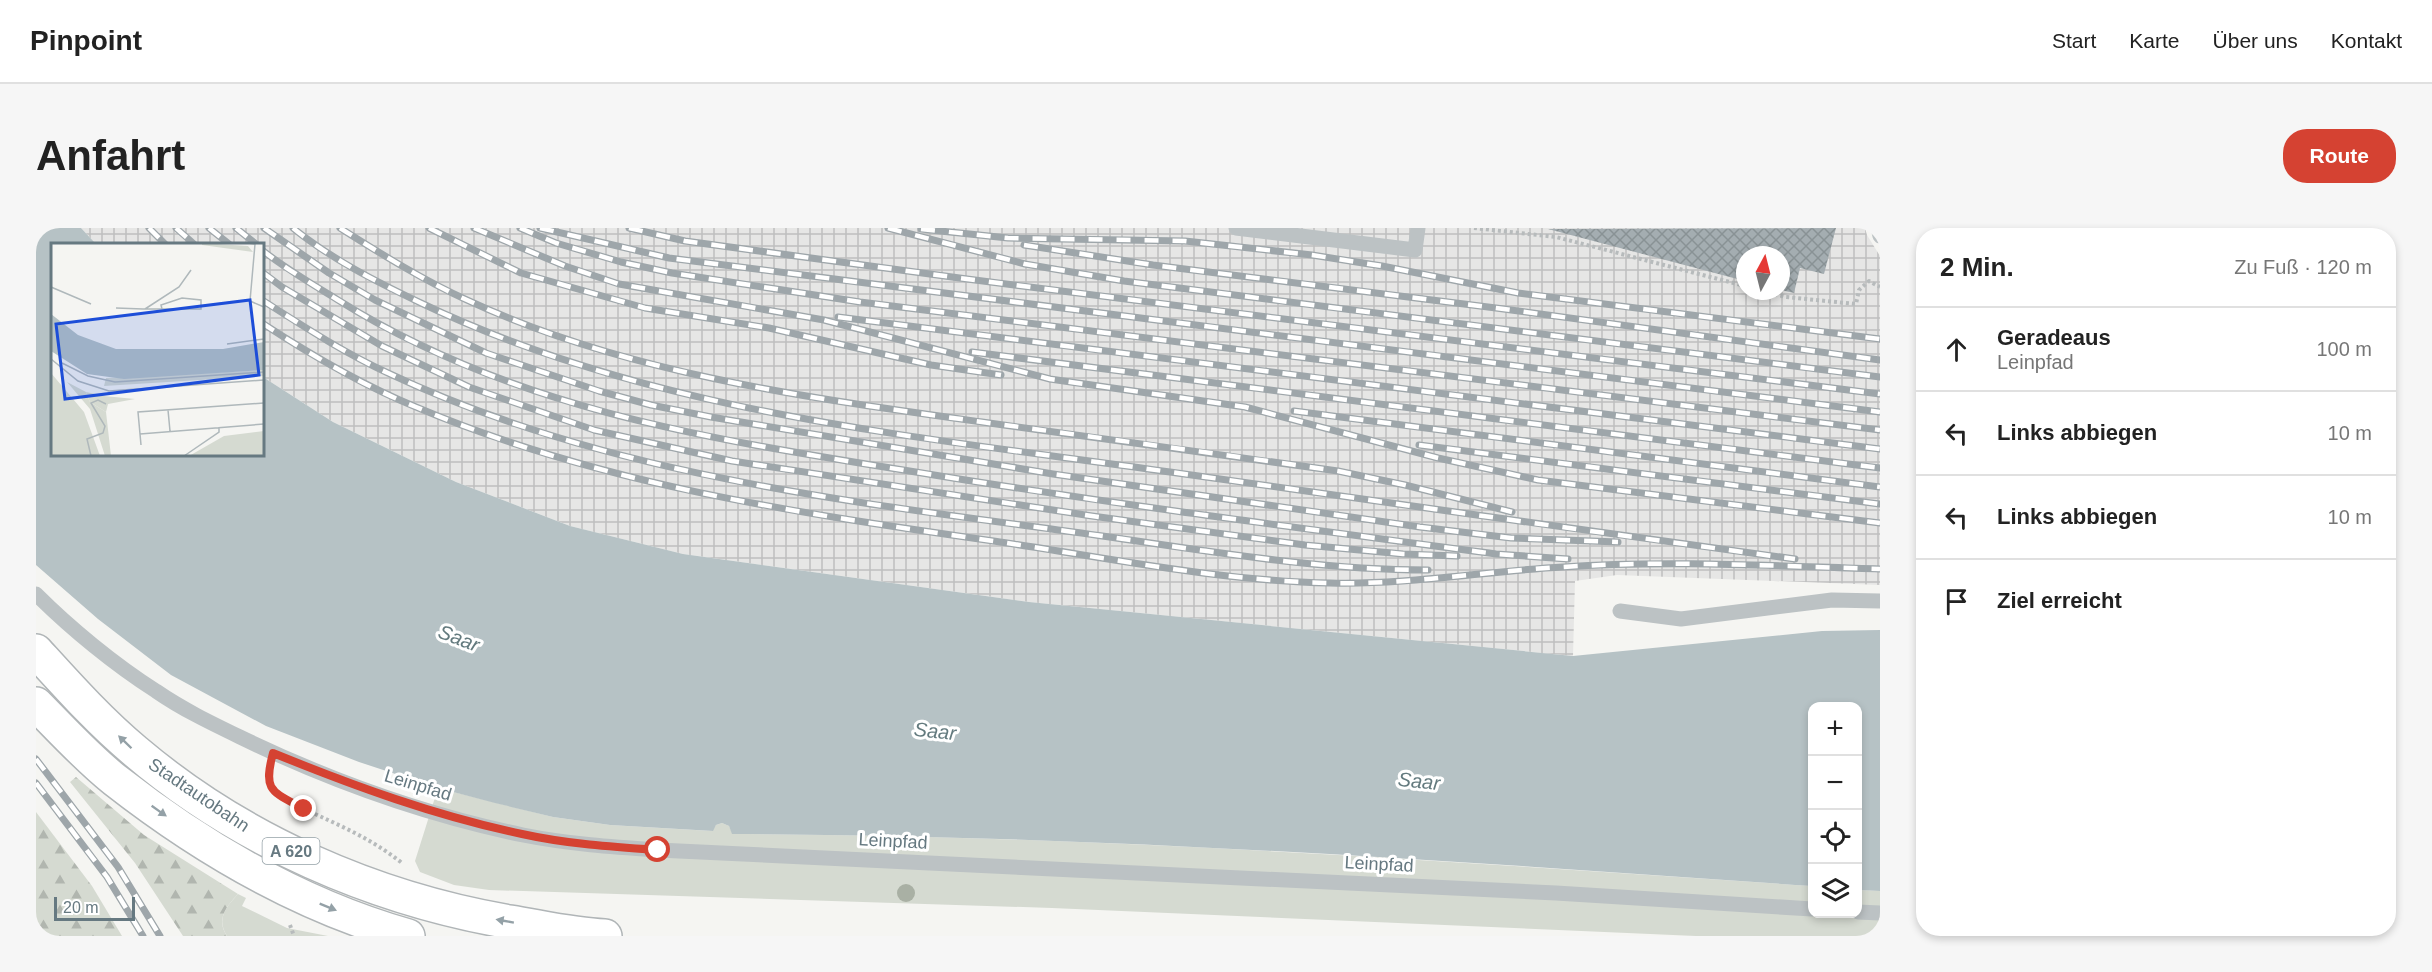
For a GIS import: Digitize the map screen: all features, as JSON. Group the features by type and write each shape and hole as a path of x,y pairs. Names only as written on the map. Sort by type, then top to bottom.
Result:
{"highway":[{"name":"Stadtautobahn","path":"36,651 134,751 178,784 258,835 326,868 413,900 459,913 604,936"},
{"name":"Stadtautobahn","path":"36,704 114,779 241,865 313,901 380,928 408,936"}],"lane":[{"path":"1236,228 1415,250 1418,228"},
{"path":"1878,228 1880,236"},
{"name":"Leinpfad","path":"36,594 63,621 155,691 204,719 273,753 350,785 438,813 523,835 591,845 658,850 1556,893 1808,909"},
{"path":"1620,611 1681,619 1832,600 1880,601"},
{"path":"1862,912 1880,913"}],"path":[{"path":"1474,228 1556,237 1736,284"},
{"path":"1790,297 1856,304 1859,291 1869,281 1880,287"},
{"path":"273,753 267,778 269,784 280,796 381,846 406,866"},
{"path":"294,825 304,809"},
{"path":"289,924 294,936"}],"shaded area":[{"path":"81,228 1865,228 1880,256 1880,585 1617,575 1575,581 1573,656 1029,602 683,554 570,526 456,482 333,422 264,378 264,243 95,243"}],"green space":[{"path":"76,777 144,835 238,894 226,909 222,919 227,936 183,936 135,863 70,782"},
{"path":"438,788 553,817 610,825 712,831 716,825 722,823 729,826 733,834 1003,839 1273,851 1808,886 1808,918 1862,918 1862,890 1880,891 1880,936 1696,936 1052,908 489,890 454,885 420,872 415,861"},
{"path":"36,812 92,886 122,936 36,936"},
{"path":"238,894 246,898 242,906 287,928 328,936 227,936 222,919 226,909"}],"water":[{"name":"Saar","path":"36,228 81,228 95,243 51,243 51,456 264,456 264,378 333,422 456,482 570,526 683,554 1029,602 1573,656 1822,631 1880,630 1880,891 1862,890 1862,702 1808,702 1808,886 1408,859 1138,844 867,835 732,834 729,826 722,823 716,825 713,831 610,825 553,817 438,788 359,762 266,726 171,675 98,619 36,565"}],"building":[{"path":"1836,228 1824,274 1800,268 1794,293 1790,292 1790,246 1736,246 1736,279 1548,229"}],"railway":[{"path":"149,228 164,243"},
{"path":"176,228 193,243"},
{"path":"209,228 228,243"},
{"path":"236,228 255,243"},
{"path":"264,228 329,273 375,300 486,353 599,391 651,405 1053,474 1420,527 1511,538 1618,542"},
{"path":"293,228 323,250 371,278 421,303 509,341 600,371 693,396 788,416 883,432 1795,559"},
{"path":"340,228 418,275 467,300 528,326 655,365 720,380 851,403 1338,471 1512,512"},
{"path":"429,228 521,273 645,308 769,328 931,365 1001,375"},
{"path":"474,228 565,266 619,284 824,320 1050,379 1245,407 1438,458 1538,480 1880,523"},
{"path":"520,228 556,243 621,262 672,273 860,302 1880,430"},
{"path":"540,228 669,258 1880,412"},
{"path":"629,228 685,241 967,279 1880,394"},
{"path":"888,228 1025,264 1124,281 1880,377"},
{"path":"921,229 1008,238 1185,241 1312,255 1382,266 1518,293 1880,339"},
{"path":"1024,245 1153,265 1496,308 1880,360"},
{"path":"264,251 338,300 408,339 479,371 552,397 626,418 778,449 1004,486 1496,554 1568,559"},
{"path":"264,274 282,287 382,346 469,387 594,430 732,461 1092,516 1305,545 1403,554 1457,556"},
{"path":"264,301 340,348 388,373 469,407 551,436 635,459 721,478 893,507 1292,562 1428,570"},
{"path":"838,317 1880,449"},
{"path":"264,324 337,369 376,389 488,435 633,478 856,521 1209,574 1330,583 1388,582 1534,569 1642,564 1880,569"},
{"path":"972,352 1880,468"},
{"path":"1294,411 1880,487"},
{"path":"1419,445 1880,504"},
{"path":"36,759 118,867 160,936"},
{"path":"36,783 107,877 143,936"}],"route":[{"path":"304,809 280,796 269,784 267,778 273,753 350,785 438,813 523,835 591,845 658,850"}]}
